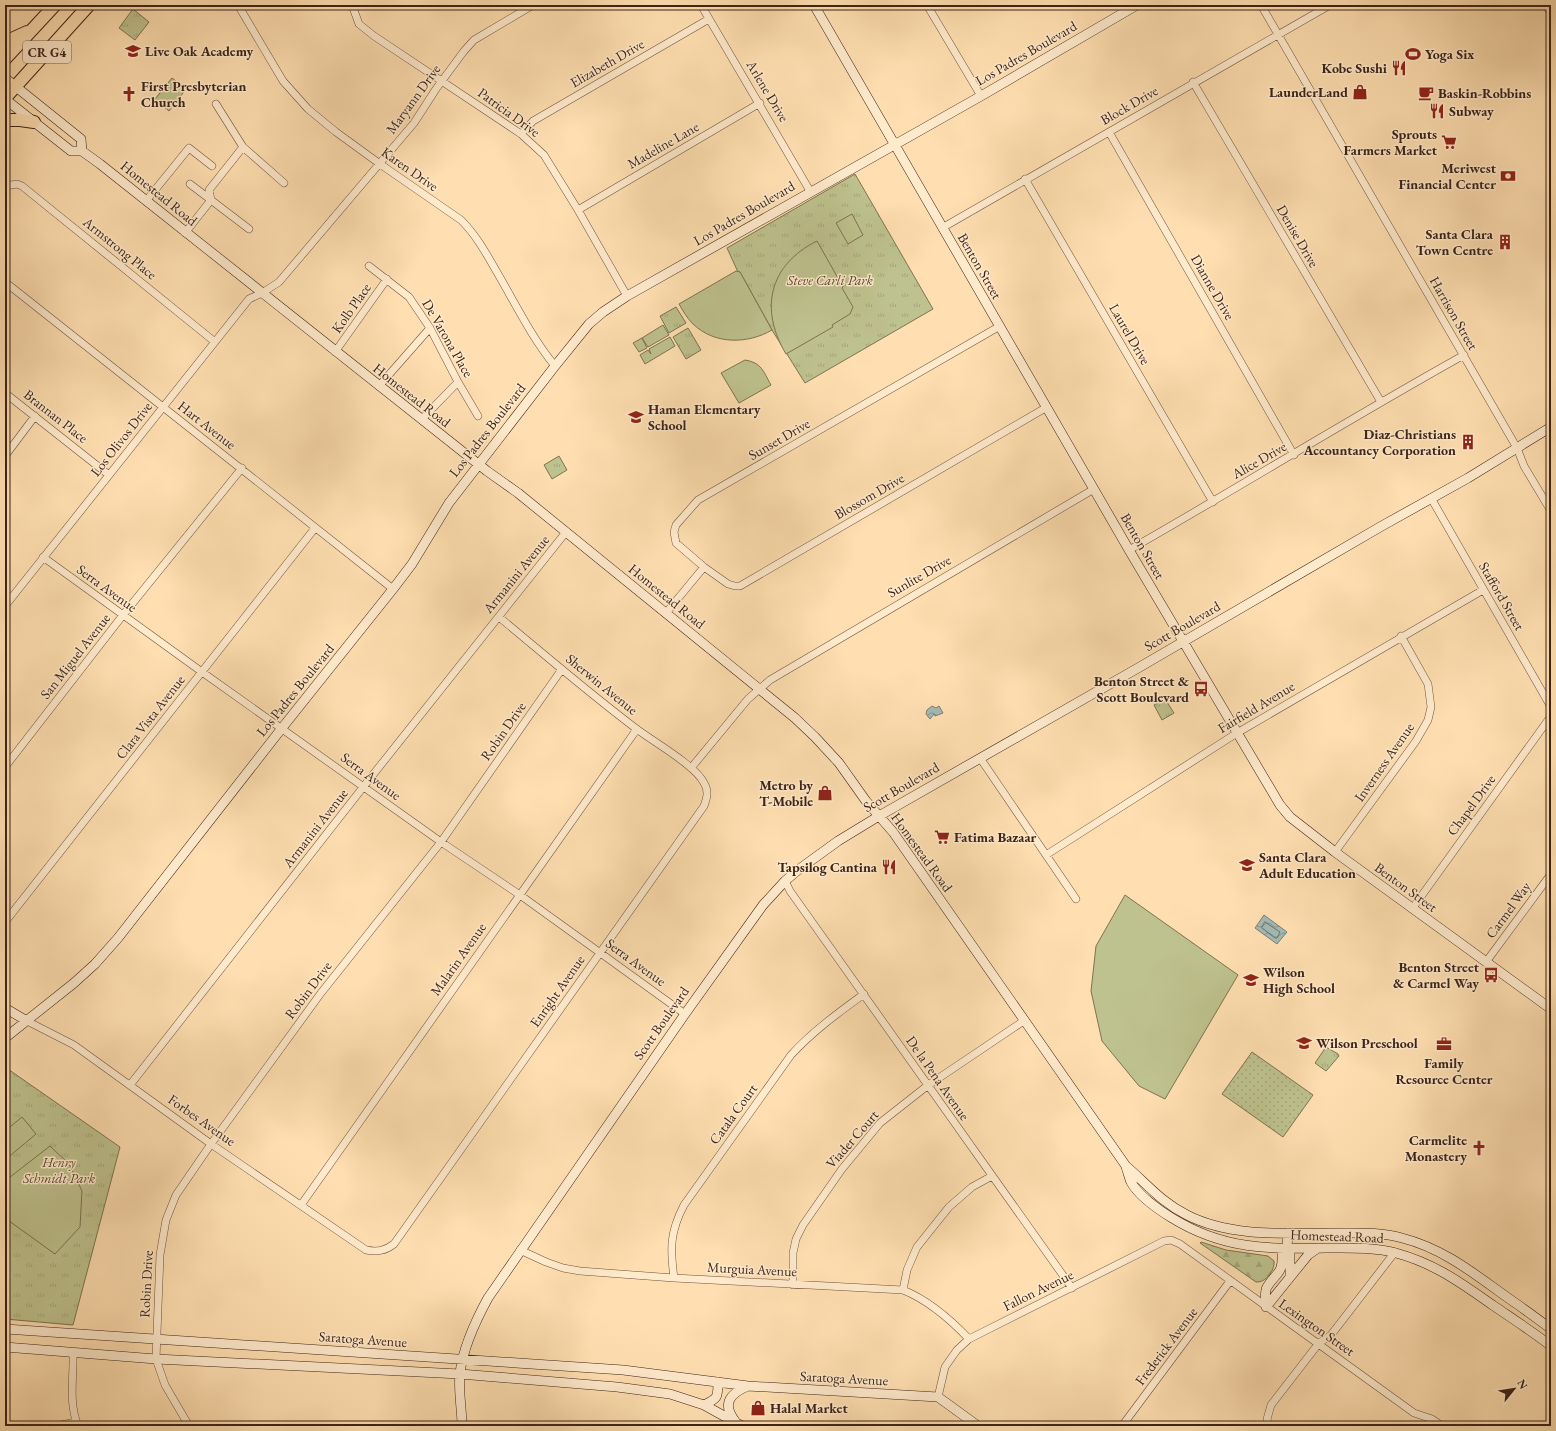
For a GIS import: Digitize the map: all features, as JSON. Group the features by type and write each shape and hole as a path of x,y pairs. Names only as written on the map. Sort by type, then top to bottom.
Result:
{"highway":[{"name":"CR G4","path":"5,59 55,5"},
{"name":"CR G4","path":"5,99 89,5"},
{"path":"5,42 32,30"},
{"path":"5,120 34,122"}],"main road":[{"name":"Benton Street","path":"814,5 1129,550 1272,794 1280,805 1290,817 1335,852 1551,1009"},
{"name":"Los Padres Boulevard","path":"5,1038 27,1022 95,964 118,938 393,589 412,564 448,503 589,324 603,312 627,296 810,191 981,96 1137,5"},
{"path":"1548,5 1551,11"},
{"path":"5,78 81,138 82,151"},
{"name":"Homestead Road","path":"5,99 71,151 82,151 146,201 335,352 478,464 518,493 760,688 795,718 839,763 866,801 893,832 929,886 1025,1020 1126,1166 1163,1201 1188,1215 1219,1227 1251,1231 1288,1233 1381,1234 1402,1238 1425,1245 1443,1253 1465,1267 1551,1329"},
{"name":"Scott Boulevard","path":"462,1426 460,1374 477,1318 488,1298 685,1014 763,905 785,881 829,847 879,816 1183,642 1551,427"},
{"name":"Forbes Avenue","path":"5,1008 27,1022"},
{"name":"Homestead Road","path":"1126,1166 1131,1182 1144,1196 1162,1212 1193,1230 1217,1239 1247,1246 1287,1248 1357,1248 1395,1252 1426,1262 1442,1271 1551,1346"},
{"path":"1288,1233 1287,1248 1290,1254 1290,1277"},
{"path":"1266,1307 1266,1289 1280,1271 1282,1253 1287,1248"},
{"path":"1266,1307 1308,1255 1318,1248"},
{"name":"Saratoga Avenue","path":"5,1329 623,1370 748,1386 938,1397"},
{"path":"5,1347 156,1359 460,1374 617,1387 670,1394 704,1405 738,1424"},
{"path":"704,1405 715,1399 717,1396 718,1382"},
{"path":"738,1424 730,1415 728,1406 729,1402 734,1393 748,1386"},
{"path":"938,1397 978,1426"}],"street":[{"name":"Karen Drive","path":"238,5 282,81 308,109 336,132 380,164 461,220 471,230 487,254 539,346 555,366"},
{"name":"Patricia Drive","path":"352,5 359,24 374,36 521,134 544,155 578,210 627,296"},
{"name":"Maryann Drive","path":"262,293 279,282 380,164 414,123 441,82 474,40 533,5"},
{"name":"Arlene Drive","path":"702,5 810,191"},
{"name":"Harrison Street","path":"1261,5 1464,355 1517,448 1524,466 1551,511"},
{"name":"Block Drive","path":"942,228 1193,82 1330,5"},
{"path":"929,6 981,96"},
{"name":"Elizabeth Drive","path":"521,134 533,121 710,19"},
{"name":"Denise Drive","path":"1193,82 1380,402"},
{"name":"Madeline Lane","path":"578,210 760,103"},
{"path":"216,104 243,147 284,183"},
{"name":"Dianne Drive","path":"1109,132 1294,455"},
{"path":"185,233 211,200 209,190 243,147"},
{"path":"146,201 189,148 212,166"},
{"name":"Laurel Drive","path":"1025,179 1213,502"},
{"name":"Armstrong Place","path":"5,186 17,184 22,186 215,342"},
{"path":"190,184 249,229"},
{"name":"De Varona Place","path":"369,266 409,297 430,328 458,382 478,416"},
{"name":"Kolb Place","path":"335,352 387,279"},
{"name":"Hart Avenue","path":"5,282 393,589"},
{"name":"Los Olivos Drive","path":"5,606 249,299 262,293"},
{"name":"Sunset Drive","path":"704,567 676,543 674,532 680,519 698,500 1000,326"},
{"path":"379,386 430,328"},
{"name":"Alice Drive","path":"1129,550 1294,455 1380,402 1464,355"},
{"path":"422,419 458,382"},
{"name":"Brannan Place","path":"5,393 109,475"},
{"name":"Blossom Drive","path":"704,567 728,584 740,586 1047,407"},
{"path":"5,456 35,416"},
{"name":"San Miguel Avenue","path":"5,767 123,615 242,468"},
{"name":"Sunlite Drive","path":"760,688 780,673 1094,489"},
{"name":"Stafford Street","path":"1431,498 1551,706"},
{"name":"Clara Vista Avenue","path":"5,922 315,528"},
{"name":"Armanini Avenue","path":"130,1086 364,786 566,532"},
{"name":"Serra Avenue","path":"43,557 202,672 441,842 520,895 685,1014"},
{"path":"666,613 704,567"},
{"name":"Fairfield Avenue","path":"1046,855 1237,733 1401,636 1483,590"},
{"path":"5,593 11,598"},
{"name":"Sherwin Avenue","path":"498,617 637,729 691,768"},
{"name":"Inverness Avenue","path":"1335,852 1416,741 1428,720 1431,707 1428,684 1401,636"},
{"name":"Robin Drive","path":"189,1426 165,1386 156,1359 160,1255 166,1220 176,1195 211,1144 321,993 441,842 562,669"},
{"path":"691,768 760,688"},
{"name":"Chapel Drive","path":"1412,909 1551,716"},
{"name":"Malarin Avenue","path":"301,1204 637,729"},
{"path":"980,758 1076,899"},
{"name":"Enright Avenue","path":"383,1251 394,1244 704,806 707,792 705,783 691,768"},
{"name":"Carmel Way","path":"1486,962 1551,874"},
{"name":"De la Pena Avenue","path":"785,881 790,891 1072,1288"},
{"name":"Catala Court","path":"674,1278 671,1253 672,1235 677,1219 684,1205 791,1055 806,1038 864,994"},
{"name":"Viader Court","path":"793,1285 793,1254 796,1240 803,1225 842,1169 880,1123 928,1086 1025,1020"},
{"name":"Forbes Avenue","path":"27,1022 74,1045 211,1144 301,1204 366,1250 375,1252 383,1251"},
{"path":"903,1290 907,1270 917,1247 949,1207 972,1187 992,1176"},
{"name":"Fallon Avenue","path":"938,1397 945,1367 957,1350 970,1339 1164,1242 1171,1240 1180,1244"},
{"name":"Lexington Street","path":"1180,1244 1414,1413 1432,1419 1442,1426"},
{"name":"Murguia Avenue","path":"520,1250 557,1266 580,1271 674,1278 903,1290 917,1296 958,1327 970,1339"},
{"path":"1269,1426 1267,1419 1271,1405 1319,1343 1331,1335 1395,1252"},
{"name":"Frederick Avenue","path":"1122,1426 1230,1281"},
{"path":"56,1426 77,1424 71,1389 73,1352"}],"green space":[{"path":"133,9 149,22 135,40 119,28"},
{"path":"172,78 186,89 169,111 155,99"},
{"name":"Steve Carli Park","path":"855,174 933,309 805,383 772,330 740,272 738,272 727,248"},
{"path":"852,214 863,235 848,244 836,223"},
{"path":"817,241 853,307 850,314 832,325 833,327 786,354 778,337 773,321 771,305 773,290 779,275 788,262 801,251"},
{"path":"736,271 740,272 772,330 763,335 742,340 721,339 711,336 693,324 679,304"},
{"path":"676,307 686,323 669,333 660,316"},
{"path":"663,325 669,335 648,347 642,338"},
{"path":"688,328 701,350 686,359 673,337"},
{"path":"670,337 675,346 645,364 640,355 648,350 651,354 649,349"},
{"path":"642,338 647,348 639,352 633,343"},
{"path":"745,360 751,361 759,366 771,385 739,403 721,373"},
{"path":"559,456 567,470 552,479 544,465"},
{"path":"1165,699 1174,713 1162,720 1154,705"},
{"path":"1125,895 1238,975 1165,1099 1139,1086 1102,1041 1091,991 1096,946"},
{"path":"1326,1047 1339,1056 1326,1071 1315,1063"},
{"path":"1252,1052 1313,1095 1283,1137 1222,1094"},
{"name":"Henry Schmidt Park","path":"5,1067 120,1147 73,1325 5,1319"},
{"path":"22,1117 36,1134 5,1160 5,1131"},
{"path":"50,1146 69,1164 82,1191 80,1227 55,1254 5,1218 5,1181"},
{"path":"1201,1242 1226,1250 1268,1256 1274,1261 1273,1268 1266,1278 1260,1282 1256,1282 1200,1243"}],"water":[{"path":"932,706 936,708 939,706 943,713 935,716 934,714 930,719 926,714 927,710"},
{"path":"1264,915 1287,932 1277,944 1255,928"}],"place":[{"name":"Live Oak Academy","path":"133,51"},
{"name":"Yoga Six","path":"1413,54"},
{"name":"Kobe Sushi","path":"1399,68"},
{"name":"LaunderLand","path":"1360,92"},
{"name":"Baskin-Robbins","path":"1426,93"},
{"name":"First Presbyterian Church","path":"129,94"},
{"name":"Subway","path":"1437,111"},
{"name":"Sprouts Farmers Market","path":"1449,142"},
{"name":"Meriwest Financial Center","path":"1508,176"},
{"name":"Santa Clara Town Centre","path":"1505,242"},
{"name":"Haman Elementary School","path":"636,417"},
{"name":"Diaz-Christians Accountancy Corporation","path":"1468,442"},
{"name":"Benton Street & Scott Boulevard","path":"1201,689"},
{"name":"Metro by T-Mobile","path":"825,793"},
{"name":"Fatima Bazaar","path":"942,837"},
{"name":"Santa Clara Adult Education","path":"1247,865"},
{"name":"Tapsilog Cantina","path":"889,867"},
{"name":"Benton Street & Carmel Way","path":"1491,975"},
{"name":"Wilson High School","path":"1251,980"},
{"name":"Wilson Preschool","path":"1304,1043"},
{"name":"Family Resource Center","path":"1444,1044"},
{"name":"Carmelite Monastery","path":"1479,1148"},
{"name":"Halal Market","path":"758,1408"}]}
